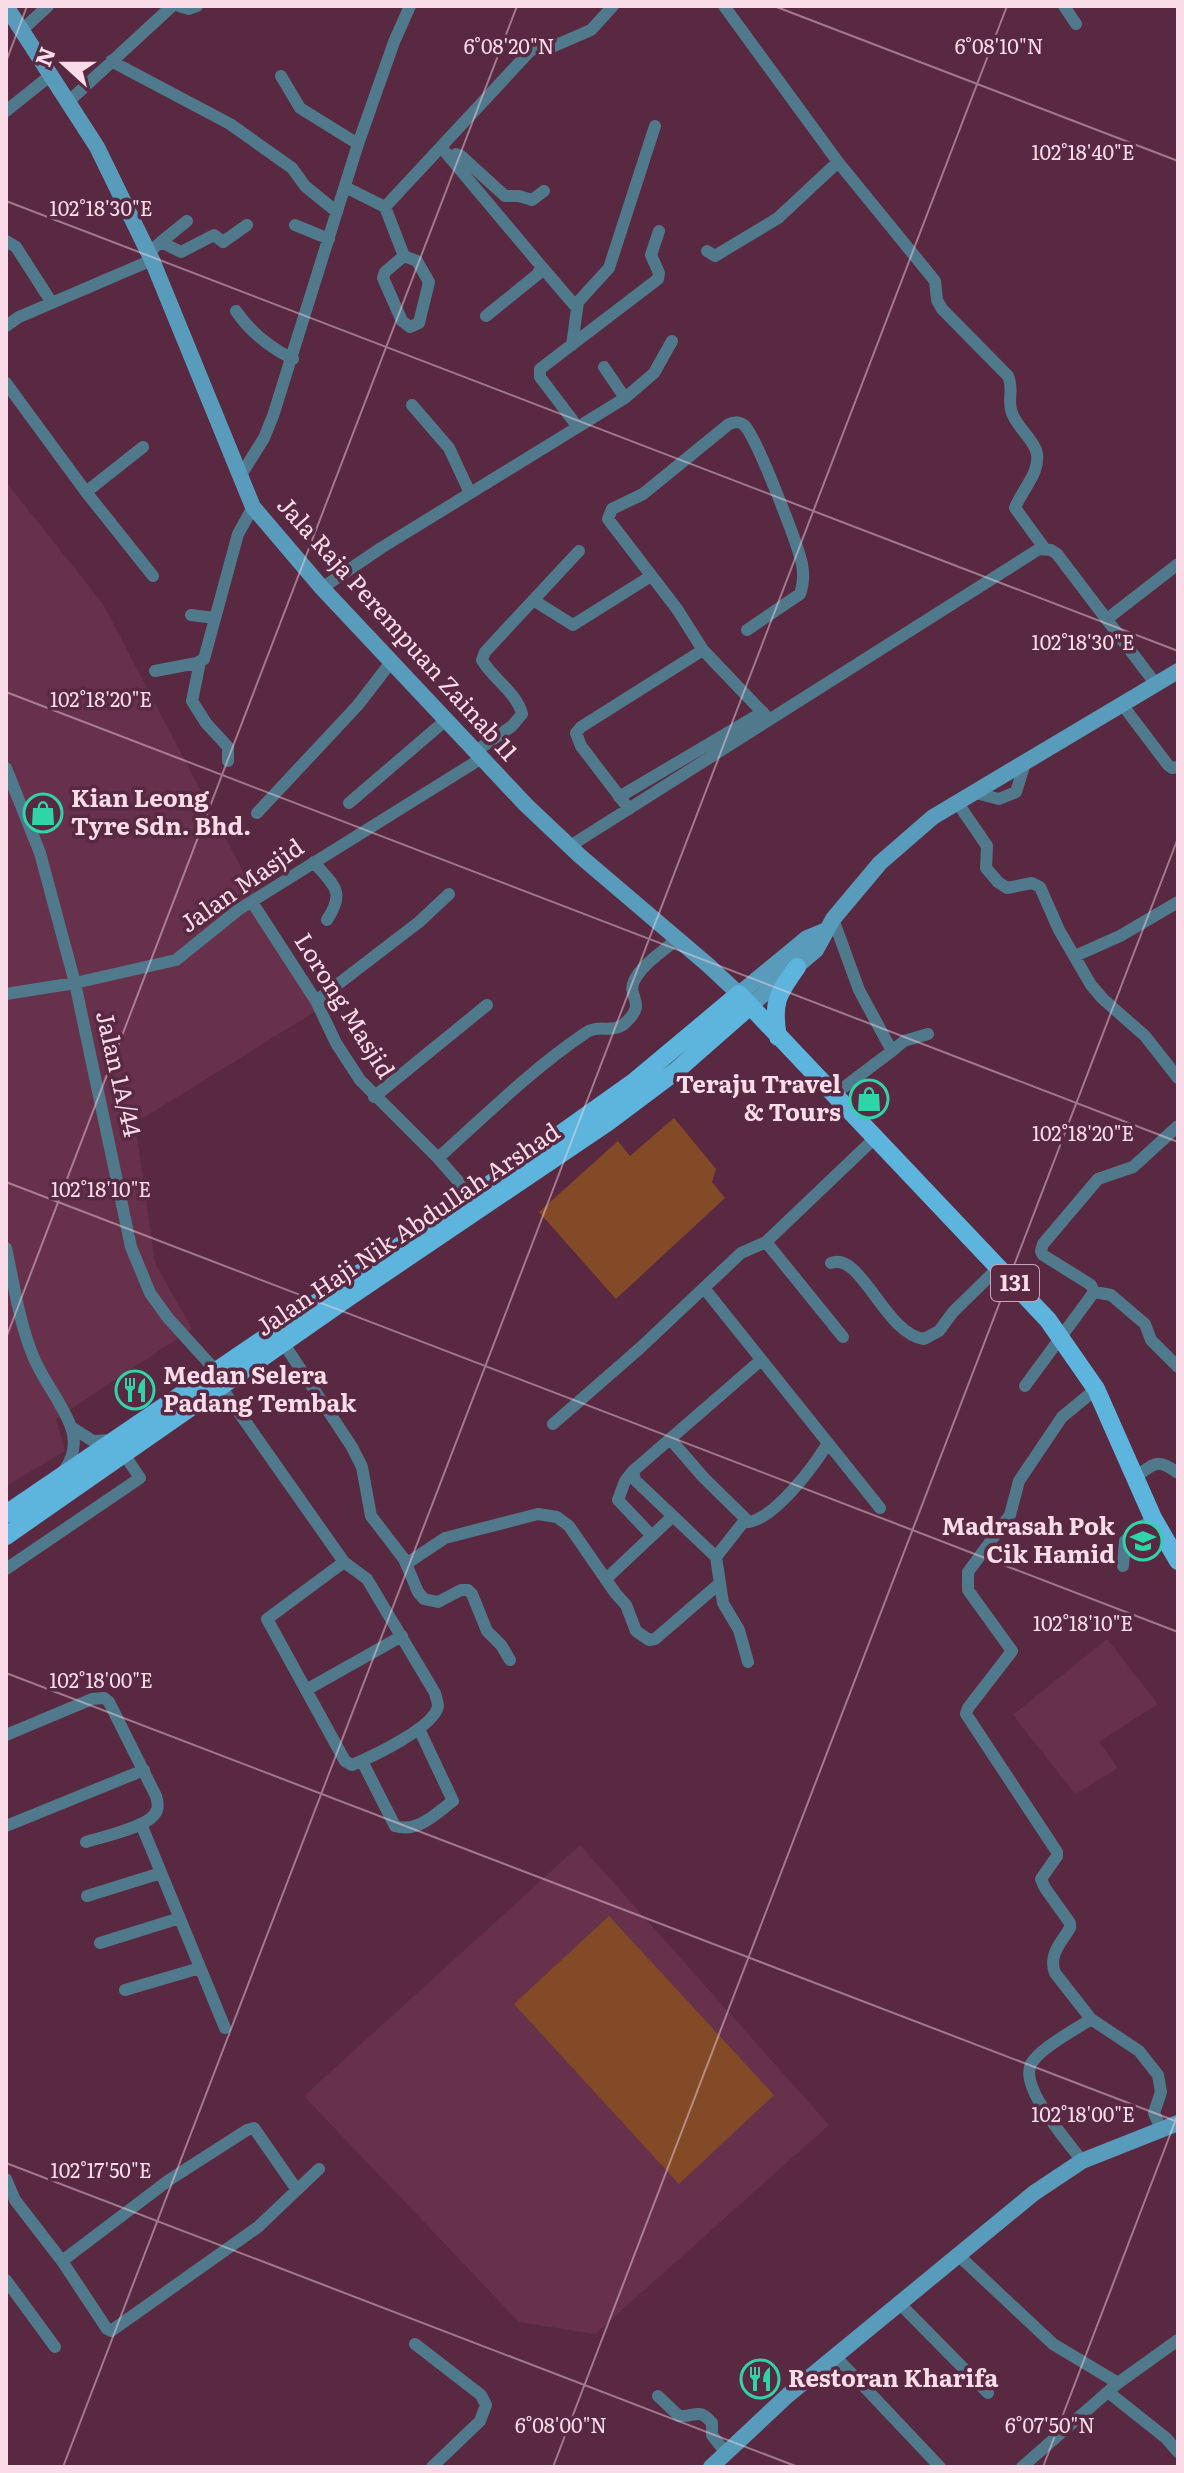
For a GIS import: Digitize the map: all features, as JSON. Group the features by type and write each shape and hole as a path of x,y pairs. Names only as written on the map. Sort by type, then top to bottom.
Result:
{"main road":[{"name":"Jala Raja Perempuan Zainab 11","path":"6,6 97,147 154,252 253,507 322,588 526,805 744,1000"},
{"path":"708,965 740,976 790,963 816,950 829,925 880,863 904,841 972,792 1178,671"},
{"path":"744,1000 790,963"},
{"path":"779,1038 774,1013 790,963"},
{"name":"131","path":"744,1000 1029,1298 1061,1338 1096,1389 1153,1518 1178,1561"},
{"name":"Jalan Haji Nik Abdullah Arshad","path":"6,1514 120,1446 219,1379 744,1000"},
{"name":"Jalan Haji Nik Abdullah Arshad","path":"219,1379 284,1344 608,1122 676,1071 744,1000"},
{"name":"Jalan Haji Nik Abdullah Arshad","path":"6,1536 120,1446"},
{"path":"711,2467 788,2395 1034,2193 1082,2161 1178,2123"}],"street":[{"path":"22,30 48,6"},
{"path":"68,102 171,6 189,9 197,6"},
{"path":"241,475 264,438 293,359 358,144 410,6"},
{"path":"385,207 531,50 554,46 591,30 613,6"},
{"path":"724,6 838,162 935,281 937,300 942,309 1008,376 1012,388 1012,414 1036,450 1037,460 1015,508 1045,549 1057,554 1155,683"},
{"path":"1064,6 1076,24"},
{"path":"111,61 230,124 292,168 305,186 337,212"},
{"path":"6,111 51,75"},
{"path":"281,76 298,107 358,144"},
{"path":"572,345 577,308 583,294 609,268 655,126"},
{"path":"441,147 577,308"},
{"path":"450,158 456,154 461,156 505,196"},
{"path":"707,251 715,256 778,218 838,162"},
{"path":"345,187 385,207 404,256 417,261 429,282 419,323 410,327 402,321 383,278 385,272 404,256"},
{"path":"491,207 505,196 529,200 544,191"},
{"path":"6,326 154,252 187,221"},
{"path":"154,252 184,252 214,235 223,242 247,225"},
{"path":"295,225 329,239"},
{"path":"577,426 539,374 542,367 658,279 659,273 651,255 659,231"},
{"path":"6,241 16,247 52,303"},
{"path":"486,316 538,274 541,266"},
{"path":"236,311 248,328 270,347 293,359"},
{"path":"322,588 625,398 654,373 672,341"},
{"path":"604,367 625,398"},
{"path":"6,383 86,492 153,576"},
{"path":"412,405 449,448 470,493"},
{"path":"747,630 800,594 804,584 798,552 743,423 729,424 643,494 612,509 608,519 703,650 765,715"},
{"path":"86,492 143,447"},
{"path":"228,761 228,747 194,708 192,701 200,662 205,656 238,533 253,507"},
{"path":"619,797 765,715 1032,552 1045,549"},
{"path":"579,551 533,600 573,625 651,576"},
{"path":"1107,619 1178,564"},
{"name":"Jalan Masjid","path":"6,994 75,983 176,960 238,910 479,754 520,718 520,707 482,660 485,652 533,600"},
{"path":"191,615 215,618"},
{"path":"629,809 576,737 581,727 703,650"},
{"path":"155,671 200,662"},
{"path":"257,813 358,705 391,662"},
{"path":"1121,703 1168,765 1178,767"},
{"path":"570,846 765,715"},
{"path":"349,803 446,720"},
{"name":"Jalan 1A/44","path":"6,768 40,853 75,983 131,1247 150,1293 219,1379 344,1562 367,1579 435,1693 438,1706 430,1720 419,1729"},
{"path":"957,802 987,846 986,868 1007,888 1032,883 1040,887 1059,930 1103,999 1145,1036 1178,1078"},
{"path":"314,862 337,892 337,904 327,920"},
{"path":"316,1001 419,922 449,894"},
{"name":"Lorong Masjid","path":"252,902 316,1001 336,1043 374,1097 438,1158 472,1197"},
{"path":"1075,956 1120,936 1178,902"},
{"path":"829,925 892,1051"},
{"path":"438,1158 525,1079 583,1034 595,1027 616,1029 623,1025 636,1009 637,1001 632,991 634,980 678,938"},
{"path":"374,1097 487,1005"},
{"path":"835,1094 904,1041 928,1034"},
{"path":"1094,1292 1091,1285 1043,1255 1042,1247 1098,1179 1133,1167 1178,1126"},
{"path":"553,1424 741,1253 766,1242 876,1137"},
{"path":"766,1242 843,1337"},
{"path":"6,1248 24,1330 34,1359 71,1427 74,1444 72,1458 55,1482"},
{"path":"831,1263 837,1260 846,1262 872,1291 893,1322 924,1339 939,1331 953,1312 999,1267"},
{"path":"704,1288 880,1508"},
{"path":"1025,1386 1094,1292"},
{"path":"1094,1292 1111,1295 1145,1324 1151,1340 1178,1367"},
{"path":"284,1344 352,1447 362,1467 371,1516 406,1564 418,1592 424,1599 438,1602 461,1590 468,1590 487,1631 503,1647 510,1660"},
{"path":"652,1536 618,1500 625,1481 760,1361"},
{"path":"1096,1389 1062,1417 1019,1481 1010,1515 968,1572 966,1584 971,1596 1012,1651 966,1714 1057,1852 1054,1861 1042,1875 1041,1883 1069,1919 1070,1928 1053,1955 1055,1973 1091,2019 1128,2042 1158,2075 1161,2092 1154,2113 1161,2129"},
{"path":"6,1569 140,1478 120,1446 93,1441 71,1427"},
{"path":"671,1440 745,1520 753,1521 803,1481 828,1443"},
{"path":"1135,1477 1158,1462 1165,1463 1178,1473"},
{"path":"633,1471 635,1480 716,1557 722,1600 739,1630 748,1662"},
{"path":"39,1513 54,1536"},
{"path":"406,1564 445,1538 548,1514 569,1526 628,1607 636,1631 649,1640 655,1639 720,1583"},
{"path":"607,1578 673,1516"},
{"path":"1123,1566 1125,1541 1153,1518"},
{"path":"716,1557 745,1520"},
{"path":"344,1562 267,1619 345,1761 352,1765 362,1761 419,1729 453,1801 417,1827 406,1829 395,1826 362,1761"},
{"path":"306,1690 402,1636"},
{"path":"6,1735 92,1699 104,1698 109,1702 158,1803 154,1816 141,1824 86,1842"},
{"path":"6,1826 144,1770"},
{"path":"141,1824 225,2028"},
{"path":"87,1896 161,1873"},
{"path":"100,1943 180,1918"},
{"path":"125,1990 200,1968"},
{"path":"1082,2161 1038,2101 1029,2075 1032,2062 1041,2053 1091,2019"},
{"path":"62,2261 169,2180 247,2130 254,2128 297,2190"},
{"path":"6,2179 11,2203 62,2261 111,2331 258,2227 319,2169"},
{"path":"957,2254 1053,2344 1113,2387 1178,2452"},
{"path":"6,2280 55,2347"},
{"path":"898,2302 988,2393"},
{"path":"1022,2467 1113,2387 1178,2340"},
{"path":"415,2344 481,2395 486,2405 480,2421 432,2467"},
{"path":"835,2356 940,2467"},
{"path":"658,2396 679,2416 704,2415 712,2423 712,2435 726,2453"}],"shaded area":[{"path":"6,482 103,604 316,1011 135,1123 155,1263 192,1329 56,1419 65,1451 6,1486"},
{"path":"674,1118 716,1169 712,1182 725,1198 616,1299 539,1212 618,1141 630,1156"},
{"path":"1107,1639 1158,1704 1099,1742 1118,1768 1075,1794 1013,1715"},
{"path":"580,1845 829,2125 595,2334 519,2322 304,2096"},
{"path":"609,1916 774,2095 679,2184 514,2004"}],"place":[{"name":"Kian Leong Tyre Sdn. Bhd.","path":"43,813"},
{"name":"Teraju Travel & Tours","path":"869,1099"},
{"name":"Medan Selera Padang Tembak","path":"135,1390"},
{"name":"Madrasah Pok Cik Hamid","path":"1143,1541"},
{"name":"Restoran Kharifa","path":"760,2379"}]}
